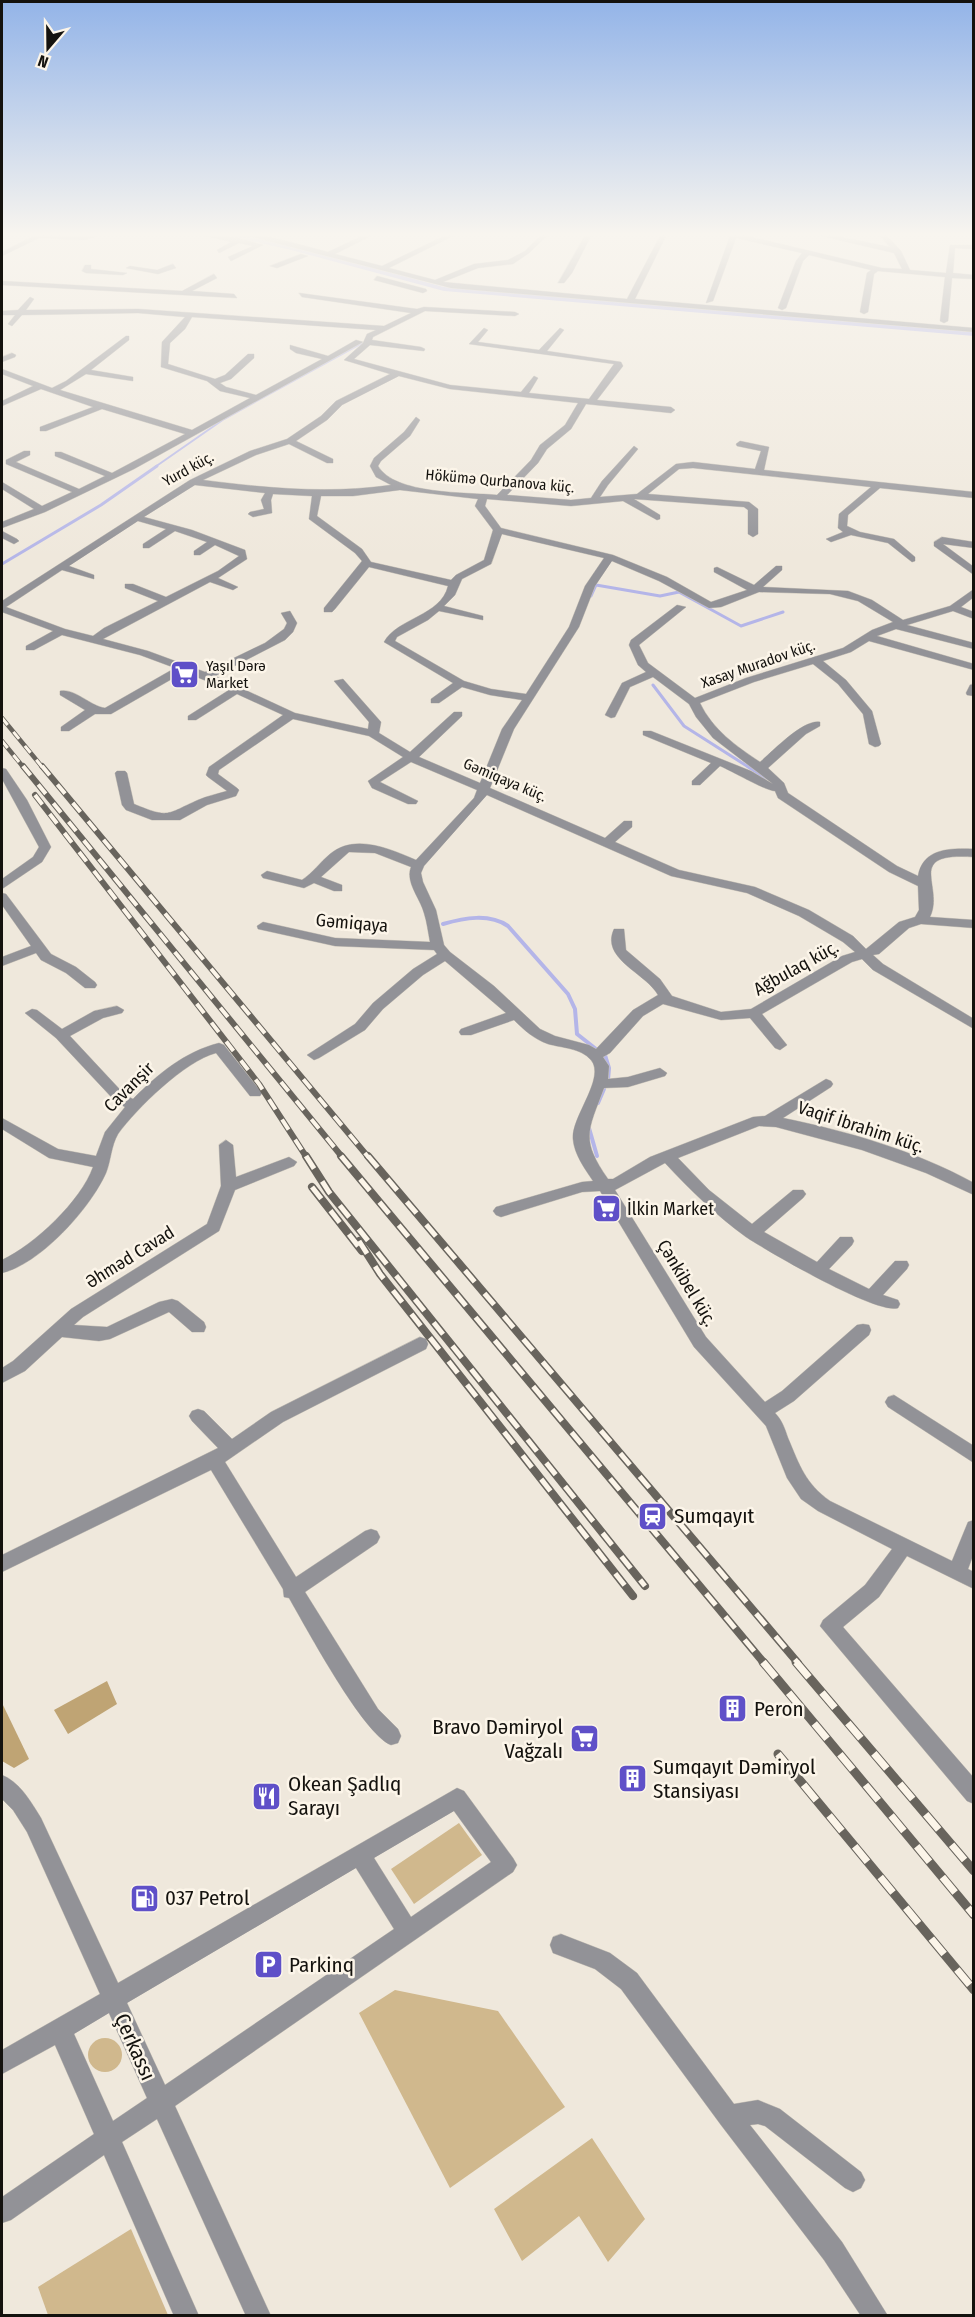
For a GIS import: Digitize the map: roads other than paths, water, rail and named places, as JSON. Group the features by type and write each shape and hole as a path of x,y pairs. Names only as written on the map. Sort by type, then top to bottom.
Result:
{"street":[{"path":"54,390 69,383 121,342"},
{"path":"166,342 162,362 169,367 204,377 223,389 255,397"},
{"path":"2,525 42,510 113,476 327,358 363,342"},
{"path":"366,342 348,360 450,387 671,410"},
{"path":"381,342 421,349"},
{"path":"474,342 473,344 598,358 619,363 568,427 543,447 535,461 500,498"},
{"path":"541,353 550,342"},
{"path":"293,347 299,351 327,358"},
{"path":"2,360 12,355"},
{"path":"213,382 234,374 251,356"},
{"path":"2,371 69,397 103,406 134,418 192,433"},
{"path":"84,371 130,379"},
{"name":"Yurd küç.","path":"2,607 193,482 254,453 290,441 324,418 339,403 396,374"},
{"path":"523,395 534,378"},
{"path":"2,404 42,385"},
{"path":"43,429 103,406"},
{"path":"400,487 379,475 374,466 377,460 407,434 417,420"},
{"path":"290,441 330,461"},
{"path":"740,444 766,449 759,472"},
{"path":"595,501 598,490 618,471 634,450"},
{"path":"27,453 9,462 79,492"},
{"path":"58,454 113,476"},
{"path":"640,496 676,467 706,466 974,495"},
{"name":"Hökümə Qurbanova küç.","path":"193,482 270,491 317,493 353,493 400,487 560,503 640,496 746,504 753,509 753,534"},
{"path":"2,485 42,510"},
{"path":"877,485 843,517 843,528 891,541 912,559"},
{"path":"253,514 269,511 266,500 270,491"},
{"path":"317,493 312,517 328,531 361,551 365,555 367,564"},
{"path":"483,496 480,506 498,530 610,557 663,579 709,605 717,605 754,590 779,568"},
{"path":"625,498 657,517"},
{"path":"96,639 108,630 210,579 244,554 174,528 136,518"},
{"path":"146,546 174,528"},
{"path":"498,530 488,562 465,573 453,584 451,593 437,607 424,618 393,635 389,642 460,683 490,692 527,698"},
{"path":"831,539 851,532"},
{"path":"2,534 14,541"},
{"path":"974,545 942,540 937,544 974,572"},
{"path":"197,553 214,542"},
{"path":"610,557 590,586 574,627 527,698 499,749 484,790 473,808 418,865 415,873 430,910 441,950 542,1037 573,1044 595,1055 604,1050 638,1013 655,1001 666,998 657,981 622,953 618,947 619,932"},
{"path":"367,564 453,584"},
{"path":"328,610 340,599 343,590 367,564"},
{"path":"62,567 91,577"},
{"path":"717,570 735,583 754,590 847,593 898,624 974,646"},
{"path":"210,579 233,587"},
{"path":"129,586 166,601"},
{"name":"Xasay Muradov küç.","path":"924,884 893,869 782,795 780,785 713,731 701,718 694,702 847,651 868,637 898,624 954,608 974,592"},
{"name":"Gəmiqaya küç.","path":"2,607 61,631 96,639 184,667 291,715 373,734 410,757 681,876 733,885 777,900 848,939 878,967 974,1025"},
{"path":"437,607 479,618"},
{"path":"681,607 636,640 634,645 639,657 653,673 694,702"},
{"path":"954,608 974,616"},
{"path":"206,676 265,648 289,631 292,622 286,614"},
{"path":"30,648 61,631"},
{"path":"868,637 974,667"},
{"path":"815,660 842,682 868,713 875,744"},
{"path":"64,693 93,710 112,711 184,667"},
{"path":"611,715 626,685 653,673"},
{"path":"339,681 375,722 373,734"},
{"path":"435,701 460,683"},
{"path":"192,718 237,690"},
{"path":"65,729 93,710"},
{"path":"412,801 373,784 374,781 420,751 458,714"},
{"path":"121,773 126,802 130,807 152,816 176,817 203,802 232,793 233,790 210,772 291,715"},
{"path":"761,768 801,732 816,724"},
{"path":"647,733 753,776 782,795"},
{"path":"696,783 719,761"},
{"path":"2,771 21,800 45,847 38,859 2,885"},
{"path":"608,843 628,824"},
{"path":"267,875 300,884 312,878 339,853 352,848 372,849 418,865"},
{"path":"974,853 950,851 937,854 932,859 924,884 926,908 920,920 974,924"},
{"path":"312,878 338,888"},
{"path":"2,897 38,948 52,962 71,970 90,984"},
{"name":"Ağbulaq küç.","path":"666,998 690,1008 721,1016 754,1012 847,959 880,947 904,925 920,920"},
{"name":"Gəmiqaya","path":"263,926 334,942 441,950"},
{"path":"2,962 38,948"},
{"path":"314,1055 360,1027 378,1005 441,950"},
{"path":"61,1035 99,1014 117,1010"},
{"path":"754,1012 780,1045"},
{"path":"32,1013 61,1035 120,1098 136,1107"},
{"path":"466,1032 517,1014"},
{"name":"Cavanşir","path":"2,1267 28,1254 73,1208 96,1178 104,1163 112,1131 176,1068 192,1057 219,1048 255,1093"},
{"name":"Çənkibel küç.","path":"595,1055 602,1066 599,1084 582,1127 580,1139 588,1162 623,1213 700,1342 772,1422 796,1478 807,1494 824,1506 965,1577"},
{"path":"599,1084 628,1082 660,1073"},
{"path":"770,1120 826,1084"},
{"name":"Vaqif İbrahim küç.","path":"501,1211 582,1187 602,1184 616,1185 667,1156 758,1121 770,1120 790,1123 872,1149 948,1176 974,1190"},
{"path":"2,1123 54,1154 104,1163"},
{"name":"Əhməd Cavad","path":"2,1376 19,1366 92,1303 206,1233 218,1218 224,1194 229,1186 226,1145"},
{"path":"667,1156 694,1186 752,1233 871,1298 892,1304"},
{"path":"229,1186 289,1162"},
{"path":"752,1233 798,1194"},
{"path":"819,1270 846,1241"},
{"path":"871,1298 901,1265"},
{"path":"59,1330 92,1335 110,1333 165,1306 172,1305 198,1327"},
{"path":"764,1411 788,1396 863,1330"},
{"path":"2,1564 214,1460 277,1417 420,1344"},
{"path":"894,1402 974,1456"},
{"path":"198,1416 230,1448"},
{"path":"214,1460 291,1591 371,1716 391,1736"},
{"path":"965,1577 974,1528"},
{"path":"291,1591 371,1537"},
{"path":"903,1546 874,1592 830,1626 974,1794"},
{"name":"Çerkassı","path":"2,1785 20,1803 34,1825 259,2316"},
{"path":"2,2063 457,1798 506,1865 159,2101 2,2211"},
{"path":"360,1856 408,1932"},
{"path":"561,1945 602,1961 629,1981 729,2117 833,2251 876,2316"},
{"path":"60,2029 187,2316"},
{"path":"729,2117 758,2112 772,2116 853,2180"}],"waterway":[{"path":"155,467 224,419 362,343"},
{"path":"2,564 101,505 157,466"},
{"path":"591,596 596,585 660,596 679,592 741,626 783,612"},
{"path":"653,685 684,726 750,768"},
{"path":"748,766 766,778"},
{"path":"443,924 485,918 508,926 568,994 575,1009 577,1034 596,1049"},
{"path":"605,1055 609,1068 608,1080"},
{"path":"598,1103 604,1089"},
{"path":"589,1128 597,1156"}],"railway":[{"path":"2,718 43,768"},
{"path":"2,741 24,768"},
{"path":"23,766 343,1158"},
{"path":"42,766 369,1158"},
{"path":"35,795 259,1084 307,1158"},
{"path":"306,1156 329,1192 645,1586"},
{"path":"341,1156 764,1663"},
{"path":"368,1156 798,1663"},
{"path":"312,1187 362,1251"},
{"path":"359,1241 380,1274 633,1596"},
{"path":"763,1662 974,1915"},
{"path":"796,1662 974,1871"},
{"path":"778,1754 974,1990"}],"place":[{"name":"Yaşıl Dərə Market","path":"185,675"},
{"name":"İlkin Market","path":"606,1209"},
{"name":"Sumqayıt","path":"653,1516"},
{"name":"Peron","path":"733,1709"},
{"name":"Bravo Dəmiryol Vağzalı","path":"584,1739"},
{"name":"Sumqayıt Dəmiryol Stansiyası","path":"632,1779"},
{"name":"Okean Şadlıq Sarayı","path":"267,1796"},
{"name":"037 Petrol","path":"144,1898"},
{"name":"Parkinq","path":"268,1965"}]}
